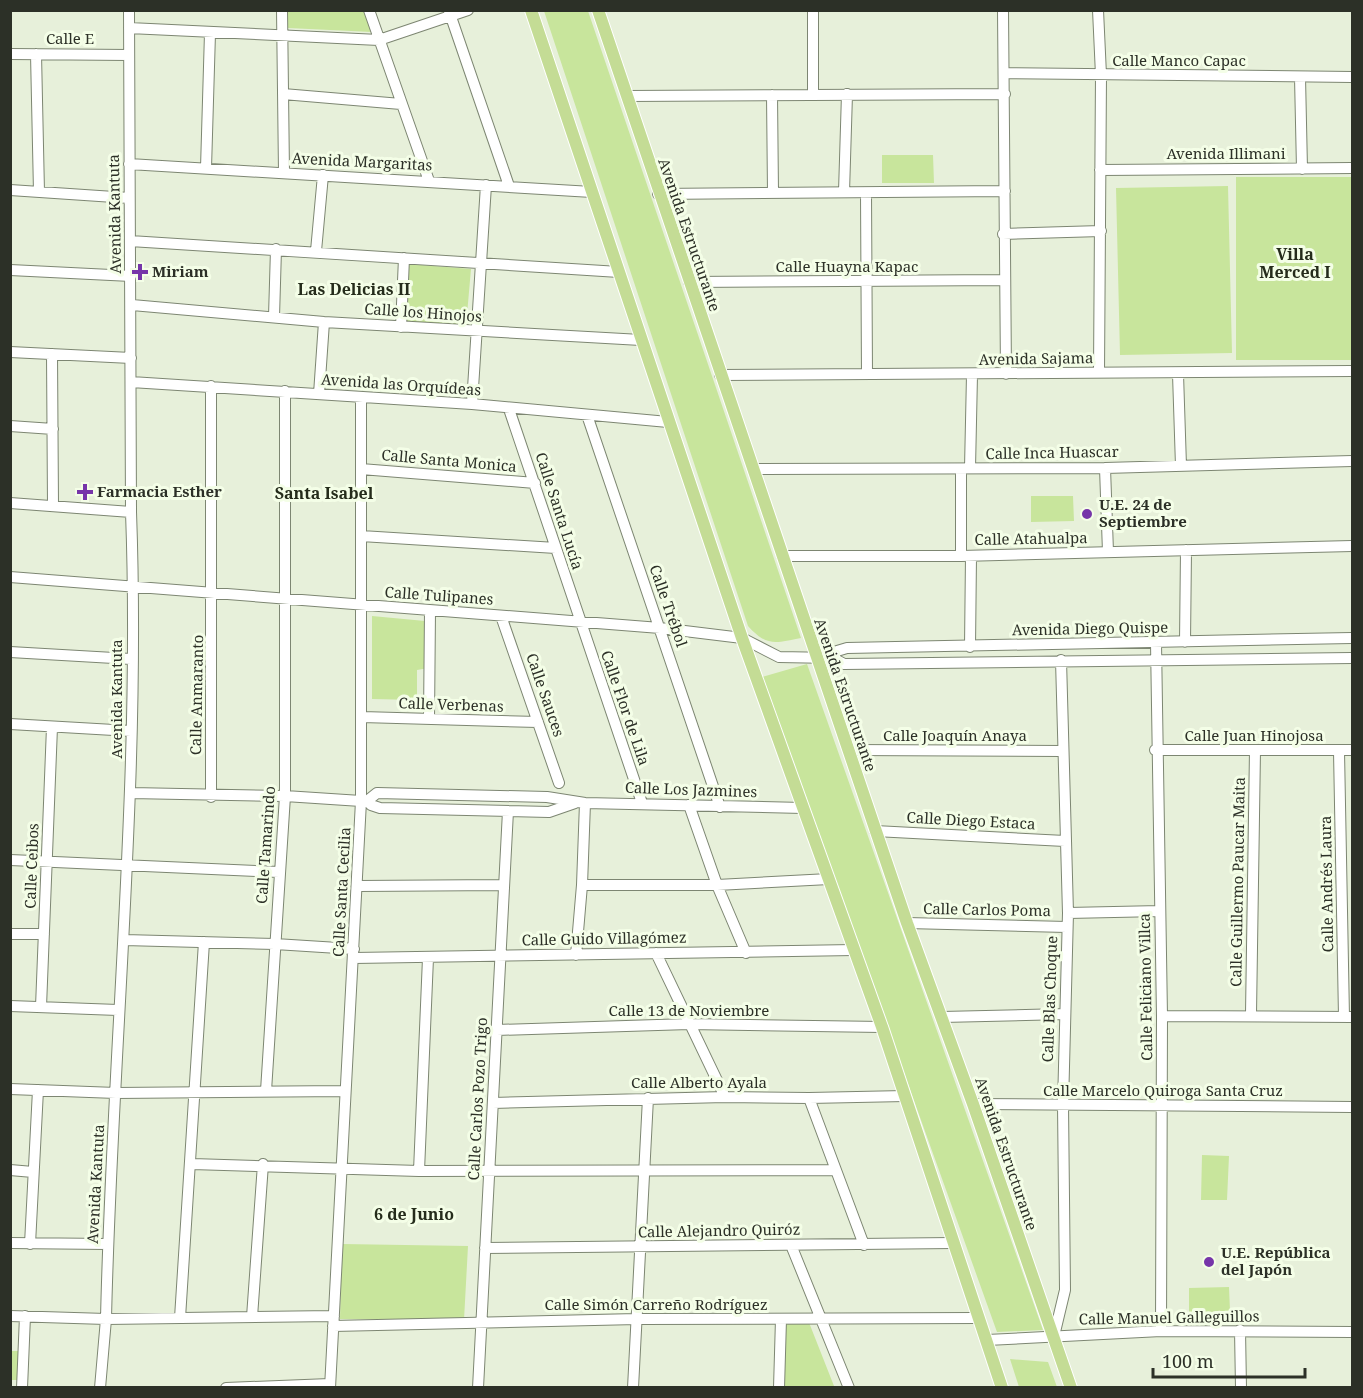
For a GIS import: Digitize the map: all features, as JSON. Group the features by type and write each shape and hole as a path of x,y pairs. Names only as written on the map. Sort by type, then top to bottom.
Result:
{"main road":[{"path":"531,10 668,422 742,638 882,1027 1002,1388"},
{"name":"Avenida Estructurante","path":"598,10 658,194 875,831 973,1104 1071,1388"}],"street":[{"name":"Avenida Kantuta","path":"100,1388 106,1318 118,1010 131,793 131,659 134,587 130,512 132,305 129,198 129,10"},
{"path":"282,10 284,173"},
{"path":"369,10 429,182"},
{"path":"129,27 379,40 450,14 468,10"},
{"path":"813,10 813,94"},
{"path":"1003,10 1005,94 1003,234 1006,374"},
{"path":"1098,10 1101,75 1099,372"},
{"path":"450,14 509,186"},
{"path":"206,168 210,33"},
{"name":"Calle E","path":"10,54 129,55"},
{"path":"36,54 39,192"},
{"name":"Calle Manco Capac","path":"1004,73 1353,77"},
{"path":"1300,77 1302,169"},
{"path":"283,94 401,104"},
{"path":"844,192 848,94"},
{"path":"627,96 1005,94"},
{"path":"772,95 773,193"},
{"name":"Avenida Margaritas","path":"129,164 592,192"},
{"name":"Avenida Illimani","path":"1100,170 1353,168"},
{"path":"316,252 323,175"},
{"path":"472,404 486,185"},
{"path":"10,190 129,198"},
{"path":"658,194 1005,191"},
{"path":"866,193 867,374"},
{"path":"1003,234 1101,231"},
{"path":"130,241 276,249 480,265 619,272"},
{"path":"274,317 276,249"},
{"path":"401,327 404,258"},
{"path":"10,270 131,276"},
{"name":"Calle Huayna Kapac","path":"689,282 1005,280"},
{"name":"Calle los Hinojos","path":"132,305 324,322 641,340"},
{"path":"319,394 324,322"},
{"path":"10,352 131,358"},
{"path":"52,354 53,506"},
{"name":"Avenida Sajama","path":"720,375 972,375 1099,372 1178,374 1353,371"},
{"path":"1178,374 1181,465"},
{"path":"970,647 965,469 972,375"},
{"name":"Avenida las Orquídeas","path":"131,382 472,404 668,422"},
{"name":"Calle Anmaranto","path":"211,386 213,594 211,797"},
{"name":"Calle Tamarindo","path":"266,1091 285,796 285,391"},
{"name":"Calle Santa Cecilia","path":"330,1386 345,1091 364,801 362,398"},
{"name":"Calle Santa Lucía","path":"509,409 580,623"},
{"name":"Calle Trébol","path":"587,415 720,807"},
{"path":"10,426 52,429"},
{"name":"Calle Inca Huascar","path":"753,469 1105,468 1353,461"},
{"path":"1105,468 1108,552"},
{"name":"Calle Santa Monica","path":"362,469 535,483"},
{"path":"10,503 130,512"},
{"path":"361,536 556,548"},
{"name":"Calle Atahualpa","path":"782,556 966,556 1353,546"},
{"path":"1185,642 1186,550"},
{"name":"Calle Tulipanes","path":"10,577 660,628 742,638"},
{"path":"429,719 430,611"},
{"name":"Calle Sauces","path":"501,616 559,783"},
{"name":"Calle Flor de Lila","path":"580,623 642,803"},
{"name":"Avenida Diego Quispe","path":"742,638 779,657 833,658 850,664 1353,658"},
{"name":"Avenida Diego Quispe","path":"833,658 837,651 847,648 1353,638"},
{"name":"Calle Feliciano Villca","path":"1156,643 1155,750 1162,1016 1161,1330"},
{"path":"10,652 131,659"},
{"name":"Calle Blas Choque","path":"1054,1336 1065,1290 1063,1105 1068,913 1061,660"},
{"name":"Calle Verbenas","path":"362,717 538,722"},
{"path":"10,724 132,732"},
{"name":"Calle Ceibos","path":"41,1007 52,727"},
{"name":"Calle Joaquín Anaya","path":"848,750 1063,752"},
{"name":"Calle Juan Hinojosa","path":"1155,750 1353,750"},
{"name":"Calle Guillermo Paucar Maita","path":"1251,1014 1255,750"},
{"name":"Calle Andrés Laura","path":"1339,751 1347,839 1348,1017"},
{"name":"Calle Los Jazmines","path":"131,793 211,797 285,796 364,801 380,808 549,812 581,802"},
{"name":"Calle Los Jazmines","path":"364,801 377,793 547,797 581,802 803,808"},
{"path":"576,955 582,885 581,802"},
{"path":"689,805 717,885 746,952"},
{"name":"Calle Carlos Pozo Trigo","path":"478,1388 508,811"},
{"name":"Calle Diego Estaca","path":"875,831 1065,841"},
{"path":"10,861 279,872"},
{"path":"582,885 717,885 829,879"},
{"path":"358,886 504,885"},
{"path":"1068,913 1160,911"},
{"name":"Calle Carlos Poma","path":"907,923 1067,927"},
{"path":"10,934 45,934"},
{"name":"Calle Guido Villagómez","path":"124,939 275,944 354,954 428,958 854,950"},
{"path":"180,1318 192,1164 193,1091 204,942"},
{"path":"656,953 725,1097"},
{"path":"419,1171 428,958"},
{"path":"10,1006 118,1010"},
{"path":"942,1017 1064,1014"},
{"path":"1162,1016 1251,1014 1348,1017"},
{"name":"Calle 13 de Noviembre","path":"496,1030 689,1024 882,1027"},
{"path":"10,1089 116,1093 345,1091"},
{"path":"30,1244 38,1090"},
{"name":"Calle Alberto Ayala","path":"493,1103 648,1098 905,1096"},
{"path":"633,1388 648,1098"},
{"path":"809,1098 864,1245"},
{"name":"Calle Marcelo Quiroga Santa Cruz","path":"973,1104 1353,1107"},
{"path":"192,1164 263,1164 419,1171 835,1170"},
{"path":"252,1317 263,1164"},
{"path":"10,1170 33,1172"},
{"path":"10,1243 108,1244"},
{"name":"Calle Alejandro Quiróz","path":"485,1248 953,1243"},
{"path":"791,1245 849,1388"},
{"name":"Calle Simón Carreño Rodríguez","path":"10,1316 252,1317 334,1321 481,1322 978,1318"},
{"path":"10,1387 22,1387 25,1316"},
{"path":"779,1388 781,1320"},
{"name":"Calle Manuel Galleguillos","path":"987,1340 1161,1330 1353,1332"},
{"path":"1240,1330 1241,1388"},
{"path":"226,1388 330,1386"}],"green space":[{"path":"288,11 364,11 372,32 288,28"},
{"path":"544,11 588,11 801,638 772,642 755,633 748,626"},
{"path":"882,155 933,155 934,183 882,183"},
{"path":"1236,177 1352,177 1352,360 1236,360"},
{"path":"1228,186 1232,353 1120,355 1116,188"},
{"path":"409,264 471,269 466,326 405,321"},
{"path":"1031,496 1073,496 1074,521 1031,522"},
{"path":"372,616 425,621 429,668 417,670 417,700 372,699"},
{"path":"807,664 1043,1330 997,1332 762,677"},
{"path":"1202,1155 1229,1156 1227,1200 1201,1200"},
{"path":"342,1244 468,1246 464,1320 340,1319"},
{"path":"1229,1287 1230,1311 1189,1313 1189,1288"},
{"path":"808,1320 834,1386 780,1388 783,1325"},
{"path":"11,1351 19,1351 18,1380 11,1380"},
{"path":"1010,1359 1048,1362 1057,1387 1019,1387"}],"place":[{"name":"Miriam","path":"140,272"},
{"name":"Farmacia Esther","path":"85,492"},
{"name":"U.E. 24 de Septiembre","path":"1087,514"},
{"name":"U.E. República del Japón","path":"1209,1262"}],"district":[{"name":"Villa Merced I","path":"1295,263"},
{"name":"Las Delicias II","path":"354,289"},
{"name":"Santa Isabel","path":"324,493"},
{"name":"6 de Junio","path":"414,1214"}]}
